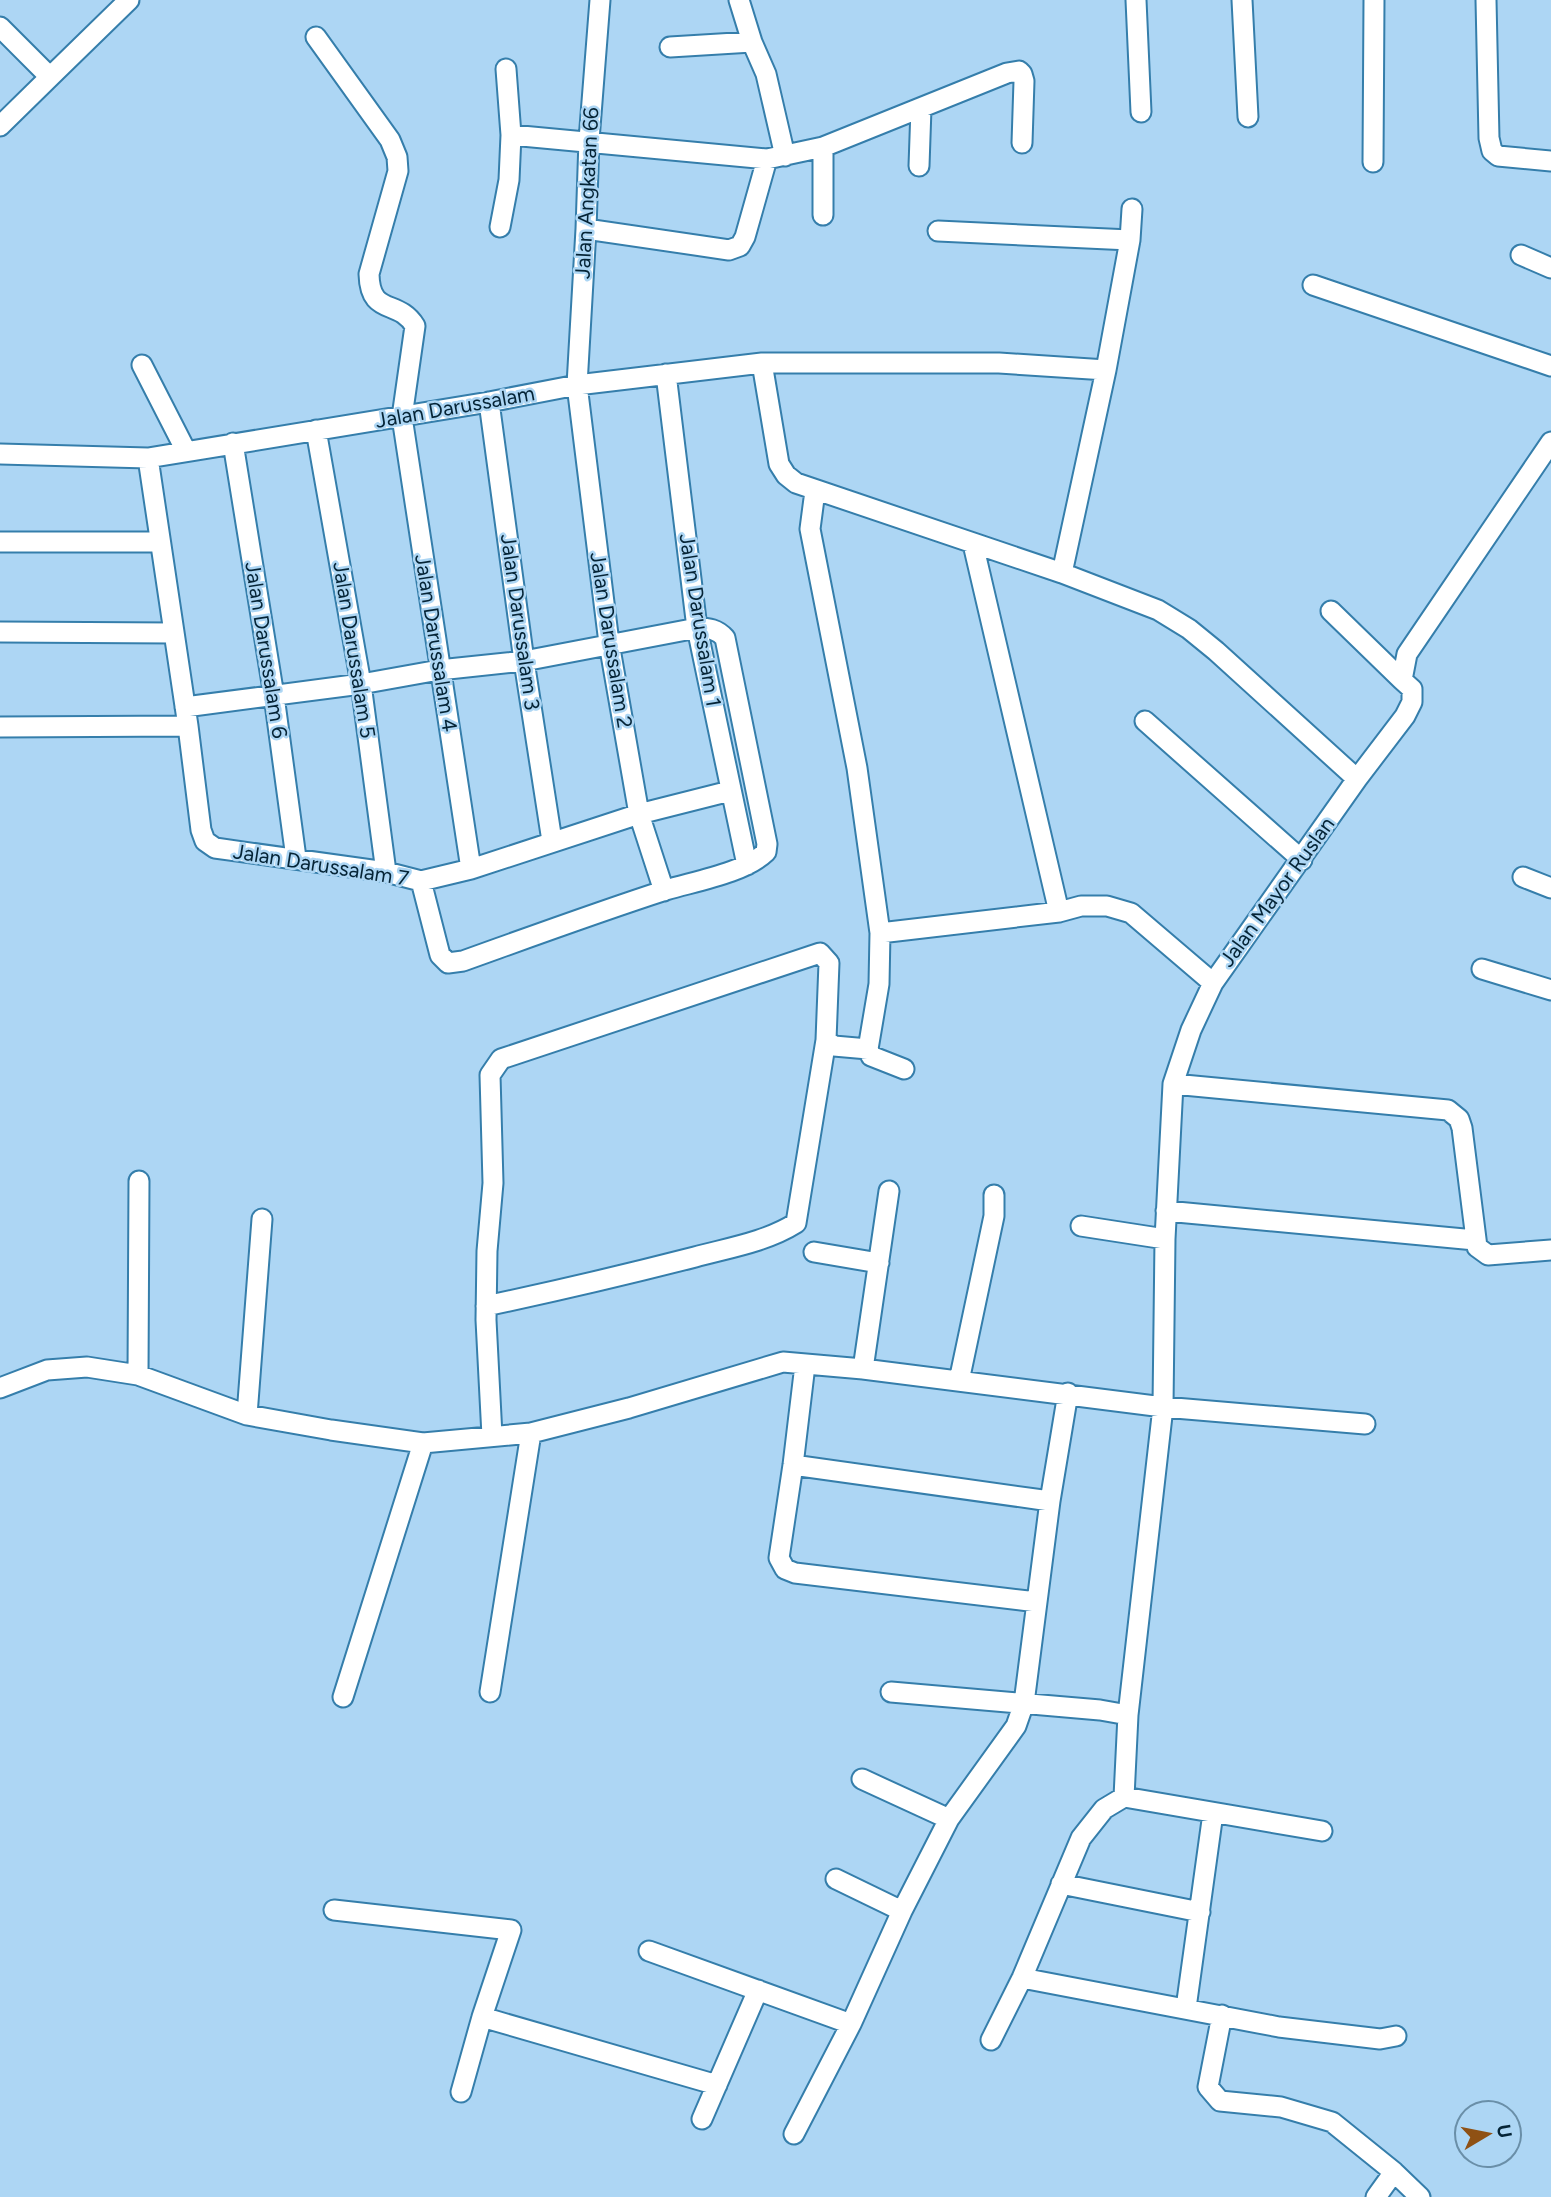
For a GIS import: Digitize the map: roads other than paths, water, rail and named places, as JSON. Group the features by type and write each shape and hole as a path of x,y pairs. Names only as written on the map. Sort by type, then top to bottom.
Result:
{"street":[{"path":"0,126 129,0"},
{"name":"Jalan Angkatan 66","path":"577,385 589,140 600,0"},
{"path":"586,229 729,250 740,246 776,158 766,74 752,42 739,0"},
{"path":"1136,0 1141,112"},
{"path":"1242,0 1248,117"},
{"path":"1373,162 1374,0"},
{"path":"1486,0 1489,138 1492,151 1498,156 1551,161"},
{"path":"0,27 50,78"},
{"name":"Jalan Darussalam 4","path":"316,37 390,140 397,157 398,171 369,274 369,289 375,300 410,317 415,326 402,417 471,869"},
{"path":"670,47 752,42"},
{"path":"500,227 509,180 511,135 506,69"},
{"path":"511,135 776,158 823,147 1007,73 1019,71 1024,81 1022,143"},
{"path":"919,166 921,108"},
{"path":"823,147 823,215"},
{"path":"1062,573 1106,370 1130,240 1132,209"},
{"path":"938,231 1130,240"},
{"path":"1521,256 1551,268"},
{"path":"1312,285 1551,366"},
{"path":"762,363 779,464 786,475 814,491 1062,573 1158,610 1189,629 1216,651 1357,779"},
{"name":"Jalan Darussalam","path":"0,454 148,458 402,417 577,385 762,363 999,363 1106,370"},
{"path":"142,365 186,451"},
{"name":"Jalan Darussalam 1","path":"666,374 697,628 747,865"},
{"name":"Jalan Darussalam 2","path":"577,385 609,643 639,814 664,891"},
{"name":"Jalan Darussalam 3","path":"489,402 552,841"},
{"name":"Jalan Darussalam 5","path":"316,430 361,684 386,872"},
{"name":"Jalan Mayor Ruslan","path":"1124,1797 1128,1715 1164,1407 1165,1239 1173,1084 1191,1030 1213,983 1357,779 1405,716 1412,702 1412,689 1402,680 1408,654 1551,442"},
{"name":"Jalan Darussalam 6","path":"233,443 274,696 296,858"},
{"name":"Jalan Darussalam 7","path":"148,458 187,716 201,830 205,841 215,848 386,872 421,881 471,869 639,814 730,791"},
{"path":"814,491 810,529 857,768 880,933 879,984 868,1049 871,1056 904,1069"},
{"path":"0,542 159,542"},
{"path":"973,544 1059,912"},
{"path":"1331,611 1402,680"},
{"path":"0,727 187,716 274,696 439,670 524,660 697,628 719,631 728,645 767,844 766,852 747,865 463,961 447,963 440,955 421,881"},
{"path":"0,632 173,633"},
{"path":"1145,721 1302,860"},
{"path":"1523,877 1551,888"},
{"path":"880,933 1059,912 1081,906 1107,906 1131,913 1213,983"},
{"path":"486,1306 588,1284 746,1244 782,1232 796,1223 826,1040 829,963 820,953 501,1059 490,1075 493,1183 487,1251 486,1306 492,1436"},
{"path":"1482,969 1551,990"},
{"path":"826,1040 834,1046 868,1049"},
{"path":"1173,1084 1448,1111 1455,1114 1462,1128 1477,1247 1488,1255 1551,1251"},
{"path":"138,1375 139,1181"},
{"path":"863,1369 889,1191"},
{"path":"959,1381 993,1216 994,1195"},
{"path":"1166,1211 1475,1240"},
{"path":"247,1415 262,1219"},
{"path":"1081,1226 1165,1239"},
{"path":"814,1252 879,1262"},
{"path":"0,1388 47,1370 87,1367 138,1375 247,1415 423,1443 531,1433 629,1408 783,1362 863,1369 1164,1407 1364,1424"},
{"path":"805,1364 779,1558 785,1569 795,1573 1037,1602"},
{"path":"794,2134 851,2024 902,1910 949,1819 1016,1726 1024,1703 1050,1501 1068,1394"},
{"path":"489,1692 531,1433"},
{"path":"343,1697 423,1443"},
{"path":"793,1465 1050,1501"},
{"path":"891,1692 1100,1710 1128,1715"},
{"path":"862,1779 949,1819"},
{"path":"991,2040 1022,1978 1081,1838 1104,1810 1124,1797 1322,1831"},
{"path":"1186,2008 1213,1813"},
{"path":"836,1879 902,1910"},
{"path":"1062,1884 1200,1912"},
{"path":"334,1910 511,1930 461,2092"},
{"path":"649,1951 851,2024"},
{"path":"1022,1978 1279,2027 1380,2039 1396,2036"},
{"path":"702,2119 758,1990"},
{"path":"1222,2015 1208,2087 1220,2101 1281,2107 1332,2122 1394,2172 1420,2197"},
{"path":"482,2017 717,2085"},
{"path":"1376,2197 1394,2172"}]}
